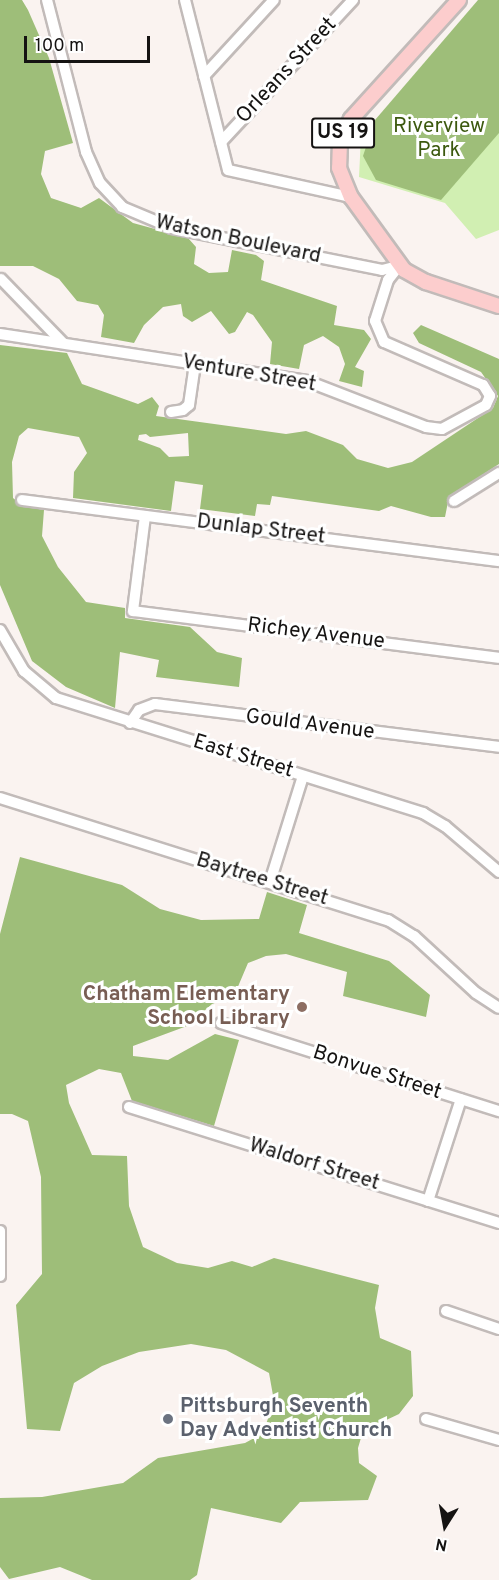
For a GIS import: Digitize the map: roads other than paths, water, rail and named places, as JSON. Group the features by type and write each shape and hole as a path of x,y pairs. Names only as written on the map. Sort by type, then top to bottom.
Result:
{"main road":[{"name":"US 19","path":"459,0 347,124 340,142 338,161 351,197 399,266 420,280 498,305"}],"street":[{"name":"Watson Boulevard","path":"47,0 86,152 99,183 122,207 172,228 382,270 399,266"},
{"path":"185,0 228,171 351,197"},
{"path":"204,76 274,0"},
{"name":"Orleans Street","path":"221,142 352,0"},
{"name":"Venture Street","path":"0,334 307,381 426,427 445,428 486,405 490,396 483,385 384,342 375,321 388,280 399,266"},
{"path":"1,279 62,342"},
{"path":"171,412 183,410 189,405 195,364"},
{"path":"454,501 499,474"},
{"name":"Dunlap Street","path":"22,500 499,561"},
{"name":"Richey Avenue","path":"146,516 133,611 499,657"},
{"name":"East Street","path":"0,630 17,663 48,692 73,706 431,816 499,872"},
{"name":"Gould Avenue","path":"130,723 140,710 155,704 499,747"},
{"path":"270,882 303,776"},
{"name":"Baytree Street","path":"0,798 394,923 482,998 499,1008"},
{"name":"Bonvue Street","path":"221,1023 499,1111"},
{"path":"428,1201 461,1099"},
{"name":"Waldorf Street","path":"129,1107 499,1223"},
{"path":"0,1231 0,1276"},
{"path":"446,1311 499,1329"},
{"path":"426,1419 499,1440"}],"place":[{"name":"Chatham Elementary School Library","path":"302,1007"},
{"name":"Pittsburgh Seventh Day Adventist Church","path":"168,1419"}],"park label":[{"name":"Riverview Park","path":"439,139"}]}
